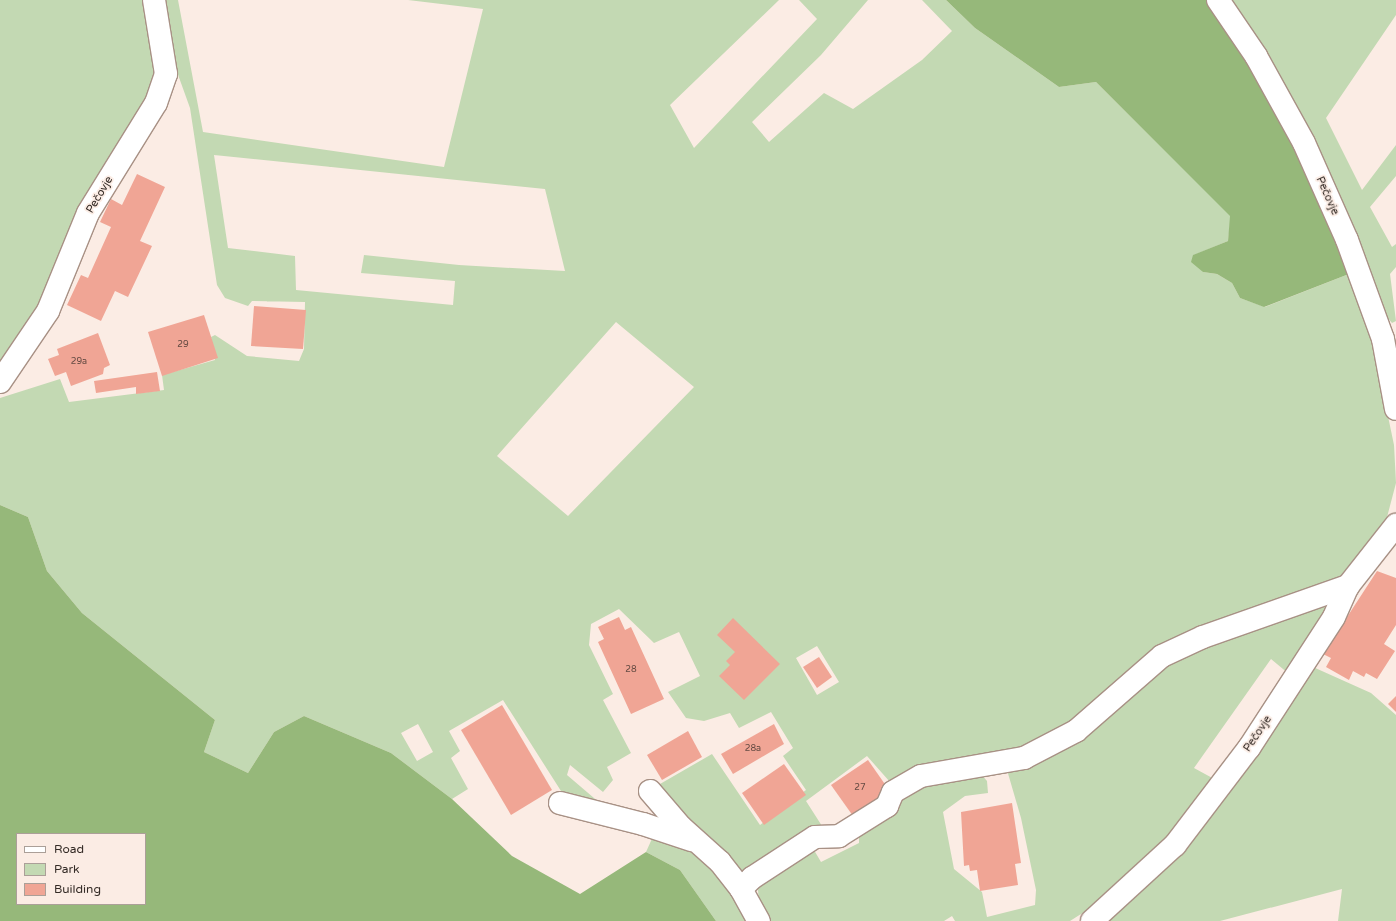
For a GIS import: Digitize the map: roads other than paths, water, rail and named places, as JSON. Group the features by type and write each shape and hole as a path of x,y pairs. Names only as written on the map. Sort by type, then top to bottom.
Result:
{"street":[{"name":"Pečovje","path":"0,382 48,311 88,213 156,103 166,74 154,0"},
{"name":"Pečovje","path":"1218,0 1256,56 1304,143 1347,240 1383,339 1396,409"},
{"name":"Pečovje","path":"1092,921 1175,845 1222,784 1249,748 1334,617 1348,586 1396,525"},
{"path":"741,889 752,878 815,837 839,836 887,806 893,792 921,776 1024,758 1076,731 1162,656 1203,637 1348,586"},
{"path":"650,791 741,889 759,921"},
{"path":"560,803 643,824 698,843"}]}
